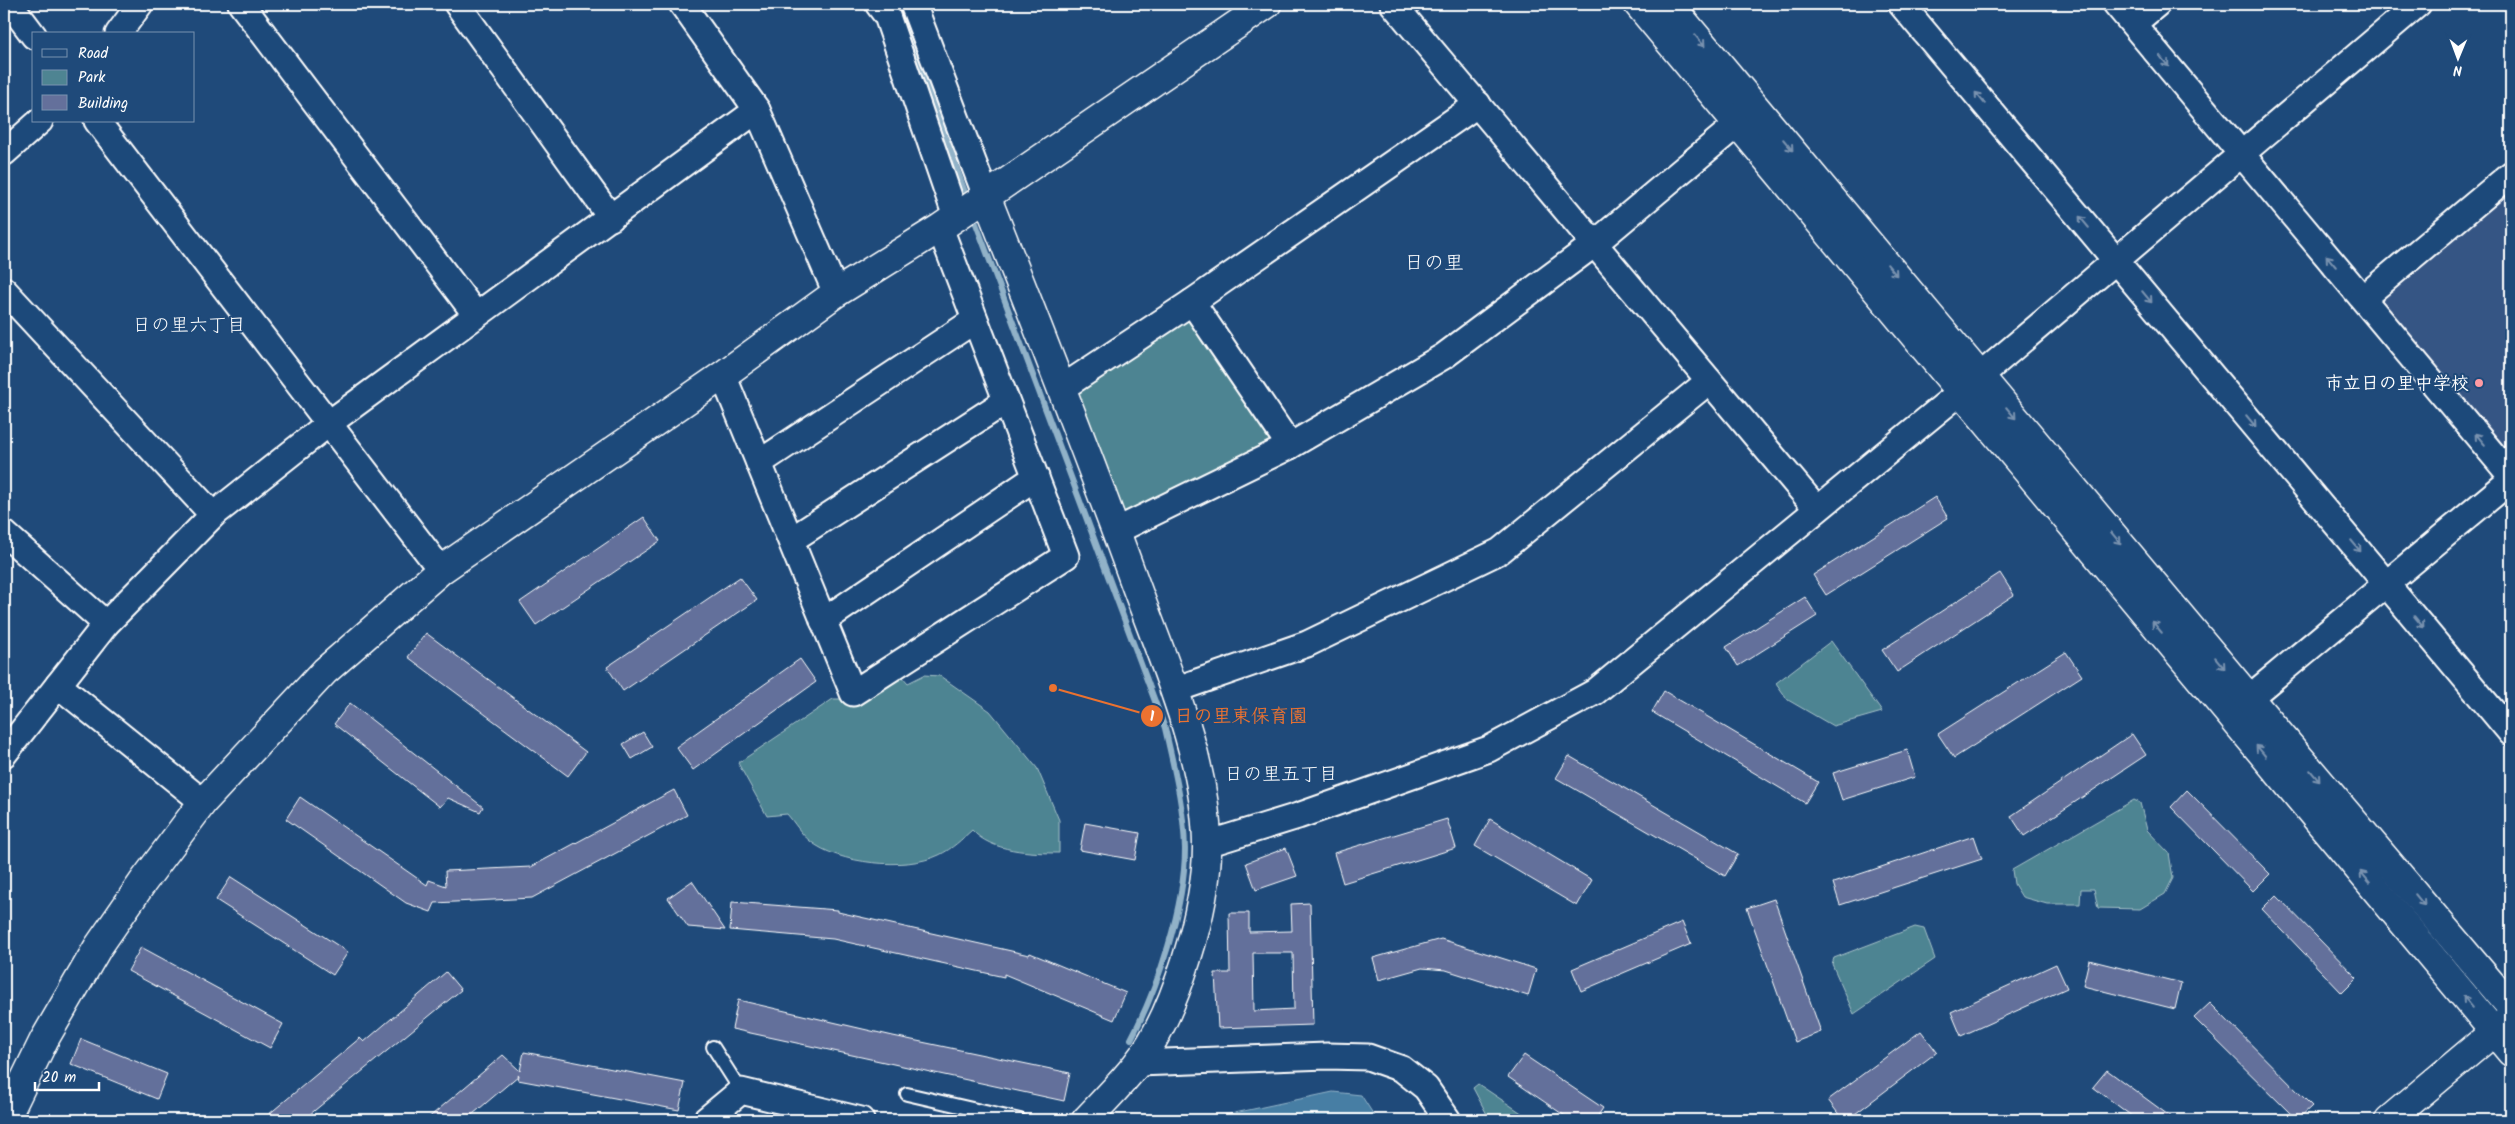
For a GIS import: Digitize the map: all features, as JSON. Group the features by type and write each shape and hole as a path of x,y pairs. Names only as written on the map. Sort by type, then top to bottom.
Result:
{"street":[{"path":"10,4 32,33"},
{"path":"119,32 140,4"},
{"path":"240,4 476,315"},
{"path":"457,4 611,218"},
{"path":"682,4 757,110 836,293"},
{"path":"724,375 853,693 1066,556 975,320 887,16 878,4"},
{"path":"914,4 1116,531 1174,690 1198,765 1207,844 1200,911 1174,996 1171,1005 1138,1063 1086,1120"},
{"path":"5,1120 44,1040 98,947 202,802 325,671 442,570 724,375 836,293 948,222 1266,4"},
{"path":"1393,4 1478,104 1593,245 1817,509"},
{"path":"1638,4 1747,116 2505,1034 2388,1120"},
{"path":"1669,4 1747,116"},
{"path":"1901,4 2511,733"},
{"path":"2116,4 2511,476"},
{"path":"2133,24 2157,4"},
{"path":"1207,844 1298,816 1489,749 1595,692 1970,384 2418,4"},
{"path":"1062,388 1192,302 1478,104"},
{"path":"6,747 106,624 212,516 328,424 757,110"},
{"path":"1116,531 1290,446 1444,356 1593,245 1747,116"},
{"path":"4,153 39,122"},
{"path":"98,122 442,570"},
{"path":"2363,298 2511,174"},
{"path":"4,290 212,516"},
{"path":"1192,302 1290,446"},
{"path":"759,463 975,320"},
{"path":"1174,690 1307,644 1500,551 1709,381"},
{"path":"1970,384 2249,698 2511,1007"},
{"path":"791,540 1006,401"},
{"path":"823,621 1036,477"},
{"path":"2249,698 2511,480"},
{"path":"4,533 106,624"},
{"path":"58,685 202,802"},
{"path":"1138,1063 1327,1056 1368,1058 1402,1069 1426,1088 1448,1120"},
{"path":"706,1120 741,1091 861,1120"}],"lane":[{"path":"713,1047 741,1091"},
{"path":"907,1094 1020,1120"}],"shaded area":[{"name":"市立日の里中学校","path":"2511,188 2511,461 2381,306 2382,296"},
{"path":"1333,1092 1361,1095 1377,1120 1202,1120"}],"green space":[{"path":"1194,316 1274,431 1272,443 1132,515 1120,513 1079,402 1079,391 1184,317"},
{"path":"1831,641 1882,712 1833,726 1788,700 1776,683"},
{"path":"901,675 908,683 924,675 940,676 990,711 1037,768 1059,820 1059,853 1012,850 990,843 972,830 948,850 925,860 909,863 873,863 854,860 822,849 807,838 787,814 767,816 738,763 833,699 841,699 852,707"},
{"path":"2134,800 2140,803 2147,830 2169,853 2173,878 2165,894 2140,909 2098,908 2094,889 2081,889 2080,904 2047,904 2022,897 2014,884 2012,870"},
{"path":"1915,927 1924,929 1935,959 1854,1014 1832,964 1834,958"},
{"path":"1478,1084 1532,1120 1490,1120 1473,1088"}],"building":[{"path":"1935,497 1948,518 1826,595 1813,575"},
{"path":"644,517 660,541 536,625 520,602"},
{"path":"2000,573 2014,595 1897,672 1882,650"},
{"path":"740,577 757,600 623,691 607,667"},
{"path":"1805,597 1817,616 1738,666 1726,647"},
{"path":"426,633 586,752 568,776 408,657"},
{"path":"2066,652 2082,676 1954,758 1938,734"},
{"path":"800,659 816,682 693,770 676,747"},
{"path":"1664,691 1818,782 1805,803 1652,712"},
{"path":"350,703 483,807 480,812 448,798 440,807 334,724"},
{"path":"643,732 652,747 632,759 623,744"},
{"path":"2132,734 2146,755 2024,836 2011,816"},
{"path":"1907,750 1915,777 1842,800 1833,773"},
{"path":"1569,756 1738,854 1725,876 1556,778"},
{"path":"674,790 687,815 532,898 435,903 431,912 406,903 286,819 300,797 427,885 429,880 446,886 445,871 531,867"},
{"path":"2187,790 2270,874 2253,891 2171,807"},
{"path":"1447,819 1456,848 1343,883 1334,853"},
{"path":"1490,819 1592,880 1577,906 1475,846"},
{"path":"1085,823 1140,833 1135,860 1080,850"},
{"path":"1974,836 1982,859 1840,905 1833,883"},
{"path":"1286,848 1297,876 1256,890 1246,863"},
{"path":"231,877 348,952 333,975 216,900"},
{"path":"692,881 725,930 688,927 668,898"},
{"path":"2276,895 2357,978 2342,993 2262,909"},
{"path":"1774,899 1821,1032 1795,1042 1747,908"},
{"path":"732,902 838,910 838,912 1029,955 1030,953 1126,993 1114,1020 1004,974 1004,977 833,939 730,930"},
{"path":"1310,903 1313,1025 1218,1028 1215,973 1230,973 1229,913 1249,913 1249,932 1292,931 1291,904","holes":["1253,953 1293,953 1294,1009 1254,1011"]},
{"path":"1682,922 1691,944 1581,991 1572,969"},
{"path":"1441,939 1536,969 1528,996 1446,970 1422,968 1379,980 1373,958"},
{"path":"141,947 283,1024 270,1048 128,971"},
{"path":"2089,960 2181,983 2175,1009 2083,986"},
{"path":"2056,964 2067,988 1961,1036 1951,1012"},
{"path":"446,972 461,990 303,1120 262,1120 360,1038 364,1042"},
{"path":"738,1000 893,1036 1070,1073 1064,1101 732,1029"},
{"path":"2210,1003 2312,1106 2297,1120 2194,1018"},
{"path":"1921,1031 1937,1052 1847,1120 1843,1120 1828,1100"},
{"path":"81,1039 167,1074 157,1099 71,1064"},
{"path":"524,1052 685,1083 679,1110 518,1080 519,1075 466,1120 426,1120 503,1055 520,1071"},
{"path":"1524,1055 1603,1108 1595,1120 1571,1120 1508,1077"},
{"path":"2107,1070 2175,1120 2137,1120 2093,1087"}],"waterway":[{"path":"894,4 902,14 968,201"},
{"path":"972,213 1165,728 1178,788 1183,818 1185,849 1180,896 1175,921 1160,972 1131,1039"}],"place":[{"name":"市立日の里中学校","path":"2479,383"},
{"name":"日の里東保育園","path":"1053,688"}],"district":[{"name":"日の里","path":"1434,262"},
{"name":"日の里六丁目","path":"189,324"},
{"name":"日の里五丁目","path":"1281,773"}]}
